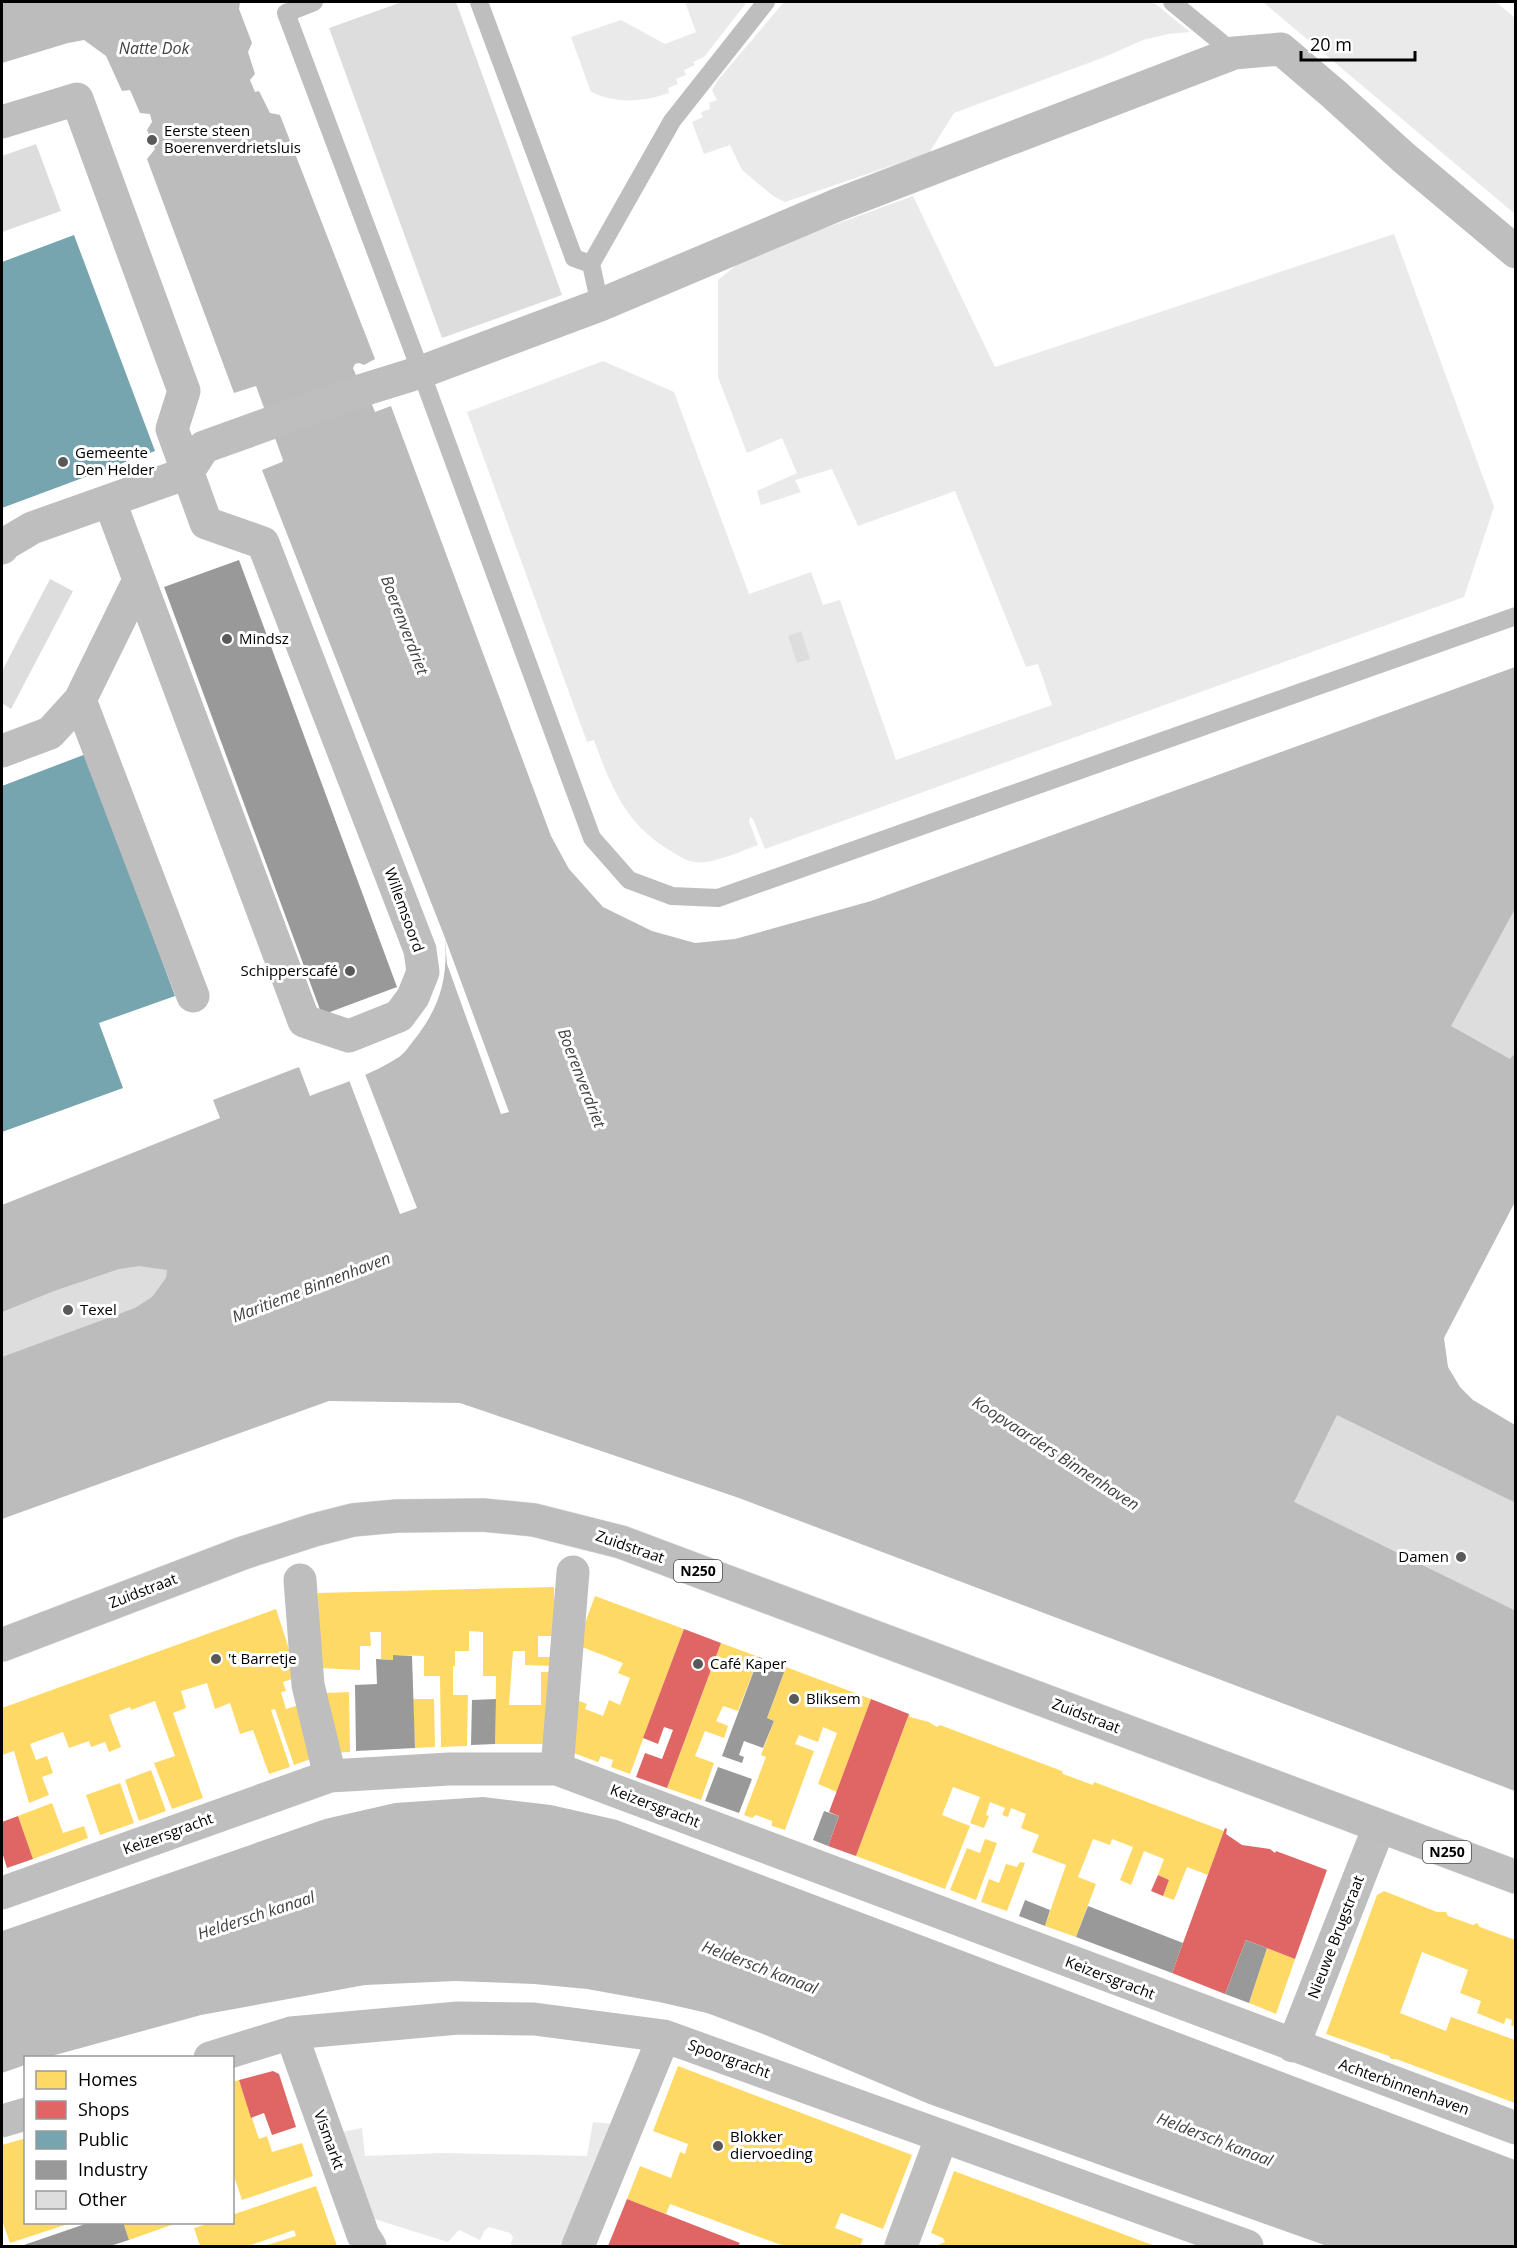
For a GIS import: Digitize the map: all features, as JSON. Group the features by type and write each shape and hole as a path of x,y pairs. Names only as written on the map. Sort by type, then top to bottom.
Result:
{"main road":[{"name":"Zuidstraat","path":"2,1645 251,1550 353,1520 439,1514 534,1520 621,1542 1378,1827"},
{"name":"N250","path":"1378,1827 1515,1878"}],"street":[{"path":"2,548 32,528 110,502 270,424 366,389 422,372 600,305 837,205 1234,53 1281,49 1515,252"},
{"path":"2,122 77,99 184,391 172,429 196,460"},
{"name":"Willemsoord","path":"110,502 304,1021 349,1036 399,1016 413,997 423,972 420,950 263,543 206,524 196,460"},
{"path":"2,751 50,733 80,700 139,580"},
{"path":"80,700 193,996"},
{"path":"558,1769 573,1572"},
{"path":"300,1580 308,1685 330,1776"},
{"name":"Keizersgracht","path":"2,1893 330,1776 449,1769 558,1769 1293,2046"},
{"name":"Nieuwe Brugstraat","path":"1293,2046 1378,1827"},
{"name":"Spoorgracht","path":"216,2056 291,2033 458,2018 534,2019 664,2036 1233,2244"},
{"name":"Vismarkt","path":"291,2033 363,2235 370,2247"},
{"path":"578,2247 664,2036"},
{"name":"Achterbinnenhaven","path":"1293,2046 1515,2128"},
{"path":"2,2121 24,2115"},
{"path":"901,2247 942,2136"}],"lane":[{"path":"314,2 286,13 422,372 592,838 628,880 672,896 718,898 1515,616"},
{"path":"479,2 574,258 591,264"},
{"path":"600,305 591,264 672,121 766,2"},
{"path":"1172,2 1234,53"}],"shaded area":[{"path":"685,2 747,2 704,57 693,62 695,65 684,70 686,75 676,79 678,84 668,88 669,93 650,98 620,100 591,92 571,37 621,20 665,44 696,32"},
{"path":"784,2 1153,2 1190,32 1143,40 1102,58 954,113 929,153 785,202 773,196 742,170 730,145 704,154 692,122 703,117 701,112 710,109 709,103 717,100 712,90 718,80"},
{"path":"1263,2 1496,2 1515,18 1515,214"},
{"path":"913,196 995,367 1394,234 1494,507 1464,597 765,849 753,819 750,817 749,821 758,845 711,861 687,860 655,841 631,817 614,789 594,740 587,742 467,412 603,361 674,392 749,594 811,572 823,605 840,600 896,760 1052,705 1038,664 1026,667 955,491 858,526 832,469 795,480 801,492 761,505 757,491 797,473 782,438 747,453 718,377 718,280 746,257"},
{"path":"593,2122 614,2124 573,2246 510,2246 513,2237 510,2233 489,2227 480,2240 459,2230 448,2242 358,2214 342,2132 362,2128 365,2156 444,2153 587,2156"}],"water":[{"path":"2,2 240,2 239,9 252,43 248,52 255,74 250,80 255,92 259,91 270,113 280,115 375,359 364,365 355,364 353,368 356,375 360,374 375,412 391,406 551,836 569,869 603,907 652,931 695,943 735,939 871,901 1515,667 1515,1202 1444,1338 1448,1367 1460,1387 1473,1400 1515,1425 1515,1791 739,1498 460,1403 329,1401 2,1519 2,1205 220,1118 213,1100 299,1067 310,1096 389,1063 405,1051 430,1016 440,992 446,953 445,938 262,470 283,460 256,386 234,393 147,159 155,149 147,130 152,122 150,114 140,113 130,90 122,91 106,56 84,40 2,63"},
{"name":"Heldersch kanaal","path":"483,1797 551,1805 617,1820 1515,2160 1515,2246 1327,2246 929,2104 763,2034 707,2013 587,1989 455,1981 365,1985 201,2015 52,2056 24,2056 24,2065 2,2073 2,1931 325,1819 395,1803"}],"pier":[{"path":"445,938 509,1112 501,1114 447,964"},
{"path":"365,1074 417,1208 400,1214 349,1080"}],"building: Homes":[{"path":"554,1587 554,1636 538,1636 538,1657 553,1657 553,1666 525,1665 525,1651 513,1651 509,1705 541,1705 541,1672 553,1672 553,1744 495,1744 496,1676 483,1676 483,1632 469,1631 469,1651 455,1651 453,1695 468,1695 467,1746 441,1747 440,1676 424,1676 424,1656 393,1655 393,1660 381,1659 381,1632 370,1632 371,1646 360,1646 360,1670 320,1668 318,1593"},
{"path":"595,1596 684,1629 630,1774 611,1767 613,1760 601,1756 598,1762 568,1751 569,1697 587,1704 585,1709 603,1716 609,1700 620,1705 630,1678 618,1673 623,1663 577,1645"},
{"path":"276,1609 298,1677 283,1682 286,1691 281,1692 286,1709 306,1703 322,1755 294,1765 275,1709 271,1710 290,1767 269,1774 253,1730 240,1734 230,1703 215,1709 207,1683 181,1691 186,1708 173,1713 203,1798 172,1809 154,1763 175,1756 155,1701 109,1715 121,1747 109,1752 105,1742 91,1747 89,1741 69,1748 63,1732 30,1744 36,1760 47,1756 53,1773 42,1777 49,1795 29,1803 14,1751 2,1755 2,1708"},
{"path":"721,1643 759,1657 738,1711 723,1706 716,1721 728,1726 724,1738 705,1731 695,1756 714,1763 701,1800 667,1788"},
{"path":"786,1667 871,1699 837,1792 818,1784 837,1733 823,1727 818,1742 799,1735 795,1744 814,1751 785,1830 772,1826 772,1821 756,1815 752,1818 744,1815 766,1757 761,1755 774,1721 767,1718"},
{"path":"349,1692 350,1752 327,1753 325,1693"},
{"path":"413,1699 434,1699 435,1747 415,1748"},
{"path":"909,1714 910,1717 929,1722 937,1727 940,1725 1062,1771 1063,1774 1093,1785 1094,1782 1224,1831 1208,1875 1187,1867 1174,1900 1163,1896 1169,1880 1158,1875 1164,1859 1144,1851 1131,1885 1120,1880 1133,1847 1112,1839 1110,1845 1093,1839 1078,1877 1096,1884 1076,1937 1045,1926 1066,1865 1032,1852 1039,1835 1021,1828 1026,1814 1011,1808 1008,1817 1002,1815 1005,1808 990,1802 986,1815 989,1816 984,1828 970,1823 980,1797 953,1787 942,1815 970,1826 945,1889 856,1856"},
{"path":"151,1770 166,1811 139,1821 125,1780"},
{"path":"120,1783 134,1823 100,1835 86,1795"},
{"path":"52,1803 63,1833 84,1826 88,1838 33,1859 18,1816"},
{"path":"985,1839 997,1843 976,1900 950,1890 967,1848 980,1853"},
{"path":"1020,1862 1025,1863 1007,1911 981,1902 989,1879 999,1883 1006,1864 1017,1867"},
{"path":"1384,1891 1437,1912 1446,1912 1448,1916 1473,1925 1477,1923 1480,1927 1515,1940 1515,2027 1511,2025 1512,2020 1506,2018 1504,2024 1477,2013 1481,2001 1460,1993 1468,1970 1422,1952 1400,2013 1446,2031 1451,2017 1515,2040 1515,2103 1326,2034 1377,1895"},
{"path":"1267,1948 1295,1959 1276,2014 1249,2003"},
{"path":"678,2066 912,2155 883,2229 841,2213 835,2228 863,2239 860,2246 784,2246 670,2204 666,2214 627,2199 640,2166 671,2178 680,2152 685,2154 688,2144 653,2131"},
{"path":"239,2080 259,2139 267,2136 272,2152 302,2143 313,2176 242,2200 234,2176 234,2081"},
{"path":"24,2139 24,2224 68,2224 10,2243 2,2220 2,2145"},
{"path":"954,2171 1155,2246 936,2246 945,2242 943,2238 931,2233"},
{"path":"316,2186 337,2246 264,2246 296,2236 294,2230 248,2246 200,2246 194,2228 206,2224 234,2224 234,2214"},
{"path":"123,2224 174,2224 129,2240"}],"building: Shops":[{"path":"684,1629 721,1643 667,1788 636,1777 645,1753 662,1759 673,1730 664,1727 658,1744 643,1738"},
{"path":"871,1699 909,1714 856,1856 828,1846 839,1816 829,1812"},
{"path":"18,1816 33,1859 7,1868 2,1852 2,1822"},
{"path":"1225,1828 1227,1829 1226,1834 1242,1845 1270,1849 1275,1853 1276,1851 1327,1870 1295,1959 1246,1940 1225,1994 1172,1973"},
{"path":"1158,1875 1169,1880 1163,1896 1151,1891"},
{"path":"273,2071 279,2074 296,2127 272,2135 264,2113 251,2118 239,2080"},
{"path":"627,2199 740,2243 738,2246 608,2246"}],"building: Public":[{"path":"74,235 155,451 2,508 2,262"},
{"path":"86,754 175,996 99,1023 123,1088 2,1132 2,786"}],"building: Industry":[{"path":"239,560 397,987 322,1015 164,587"},
{"path":"393,1655 412,1656 415,1748 356,1751 355,1685 377,1684 376,1659 393,1660"},
{"path":"759,1657 786,1667 767,1718 774,1721 763,1748 744,1741 739,1755 744,1757 742,1763 722,1756"},
{"path":"496,1699 495,1744 471,1745 472,1700"},
{"path":"718,1767 752,1779 739,1813 705,1801"},
{"path":"824,1811 839,1816 828,1846 813,1840"},
{"path":"1025,1900 1050,1910 1045,1926 1019,1916"},
{"path":"1088,1906 1183,1943 1172,1973 1076,1937"},
{"path":"1246,1940 1267,1948 1249,2003 1225,1994"},
{"path":"85,2224 124,2224 129,2240 110,2246 21,2246"}],"building: Other":[{"path":"402,2 456,2 562,295 442,338 329,28"},
{"path":"36,144 61,211 2,232 2,156"},
{"path":"50,579 73,591 11,709 2,703 2,671"},
{"path":"801,631 810,659 797,663 788,636"},
{"path":"1516,907 1516,1052 1510,1059 1451,1026"},
{"name":"Texel","path":"139,1266 167,1270 166,1278 152,1297 135,1308 2,1357 2,1312 119,1269"},
{"name":"Damen","path":"1337,1415 1516,1503 1516,1611 1294,1502"}],"place":[{"name":"Eerste steen Boerenverdrietsluis","path":"152,140"},
{"name":"Gemeente Den Helder","path":"63,462"},
{"name":"Mindsz","path":"227,639"},
{"name":"Schipperscafé","path":"350,971"},
{"name":"Texel","path":"68,1310"},
{"name":"Damen","path":"1461,1557"},
{"name":"'t Barretje","path":"216,1659"},
{"name":"Café Kaper","path":"698,1664"},
{"name":"Bliksem","path":"794,1699"},
{"name":"Blokker diervoeding","path":"718,2146"}],"water label":[{"name":"Natte Dok","path":"154,48"},
{"name":"Boerenverdriet","path":"405,625"},
{"name":"Boerenverdriet","path":"582,1078"},
{"name":"Maritieme Binnenhaven","path":"311,1287"},
{"name":"Koopvaarders Binnenhaven","path":"1056,1453"}]}
